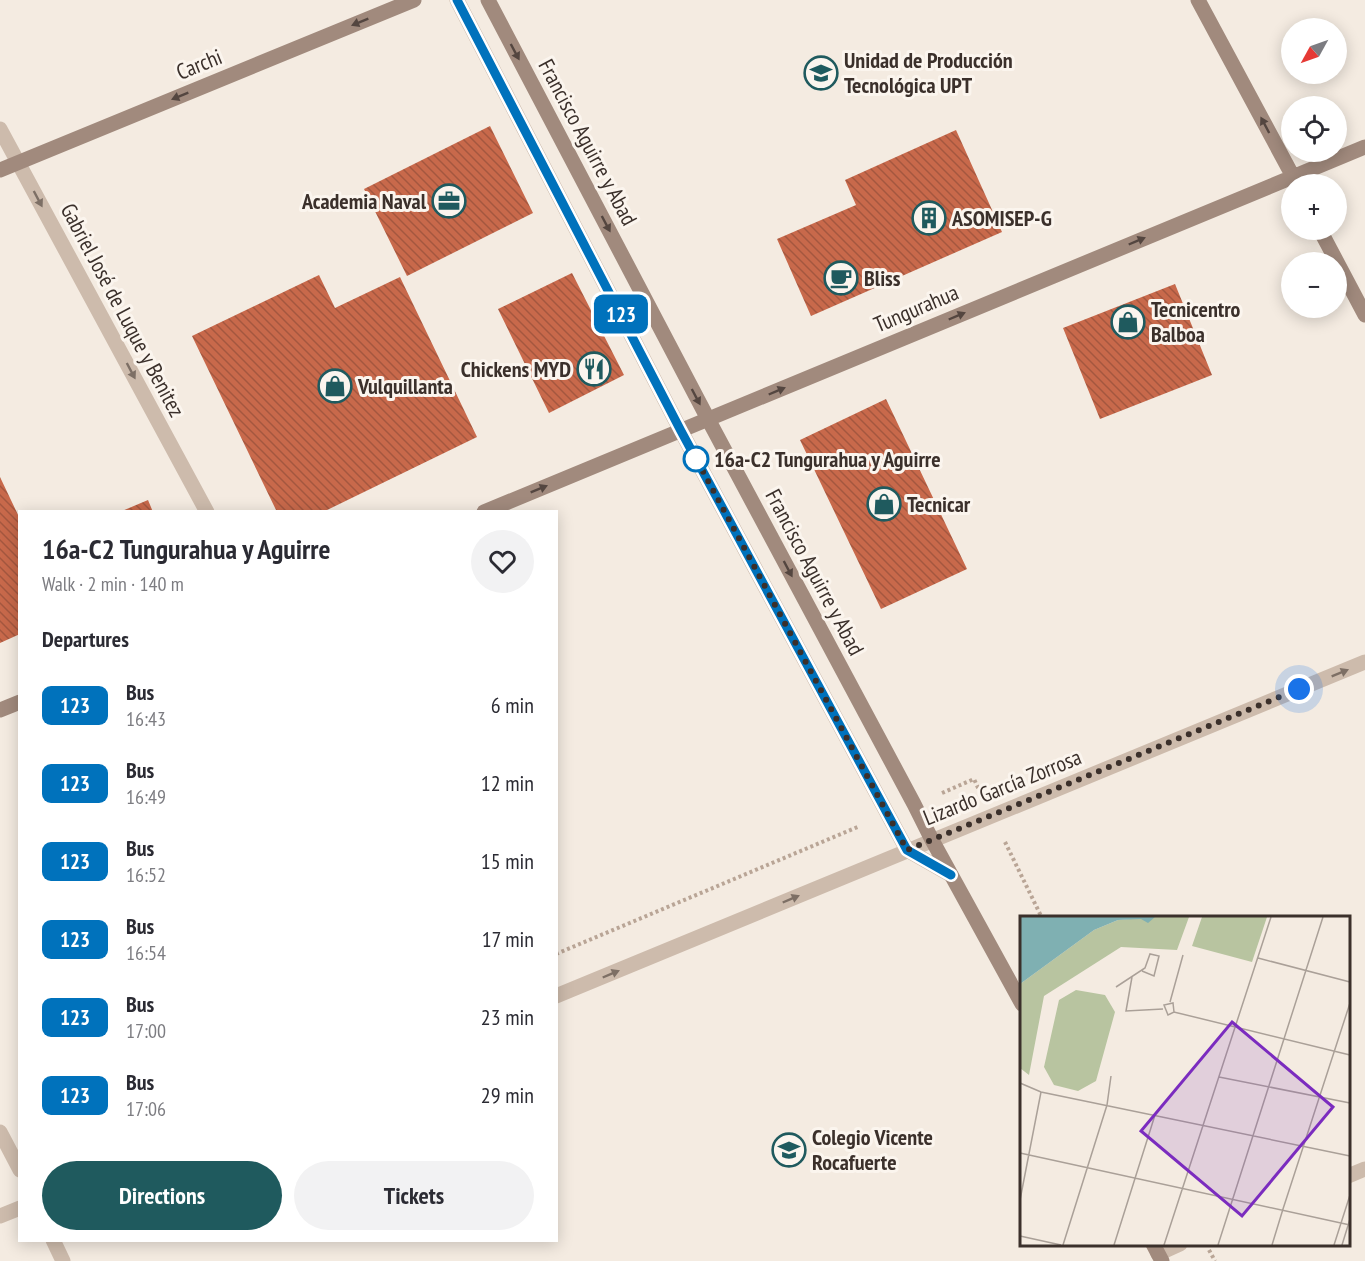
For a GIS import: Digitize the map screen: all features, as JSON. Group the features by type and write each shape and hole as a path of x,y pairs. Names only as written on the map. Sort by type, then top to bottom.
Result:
{"main road":[{"name":"Carchi","path":"0,170 414,0"},
{"name":"Francisco Aguirre y Abad","path":"488,0 708,419 1020,1000"},
{"path":"1198,0 1292,174"},
{"name":"Tungurahua","path":"1308,174 1365,147"},
{"name":"Tungurahua","path":"489,510 1281,186"},
{"path":"1325,240 1365,315"},
{"path":"0,710 18,703"}],"street":[{"path":"457,0 681,431 907,850 951,875"},
{"name":"Gabriel José de Luque y Benitez","path":"0,129 206,510"},
{"name":"Lizardo García Zorrosa","path":"558,995 1365,662"},
{"path":"0,1132 18,1166"},
{"path":"1350,1175 1365,1169"},
{"path":"0,1216 18,1209"},
{"path":"54,1242 63,1261"},
{"path":"1157,1253 1177,1246"}],"building":[{"name":"Academia Naval","path":"490,126 533,213 407,276 364,189"},
{"name":"ASOMISEP-G","path":"956,130 1002,232 811,316 777,239 856,205 845,180"},
{"path":"572,273 624,375 549,413 498,309"},
{"name":"Vulquillanta","path":"319,275 335,308 400,277 477,437 327,510 276,510 192,336"},
{"path":"1175,284 1212,375 1100,419 1063,328"},
{"name":"Tecnicar","path":"886,399 967,569 881,609 800,440"},
{"path":"0,477 18,515 18,635 0,643"},
{"path":"148,500 152,510 124,510"}],"bus line":[{"name":"123","path":"457,0 681,431 907,850 951,875"}],"place":[{"name":"Unidad de Producción Tecnológica UPT","path":"821,73"},
{"name":"Academia Naval","path":"449,201"},
{"name":"ASOMISEP-G","path":"929,218"},
{"name":"Bliss","path":"841,278"},
{"name":"Tecnicentro Balboa","path":"1128,322"},
{"name":"Chickens MYD","path":"594,369"},
{"name":"Vulquillanta","path":"335,386"},
{"name":"16a-C2 Tungurahua y Aguirre","path":"696,459"},
{"name":"Tecnicar","path":"884,504"},
{"name":"Colegio Vicente Rocafuerte","path":"789,1150"}],"route":[{"path":"696,459 692,451 907,850 1299,689"}]}
